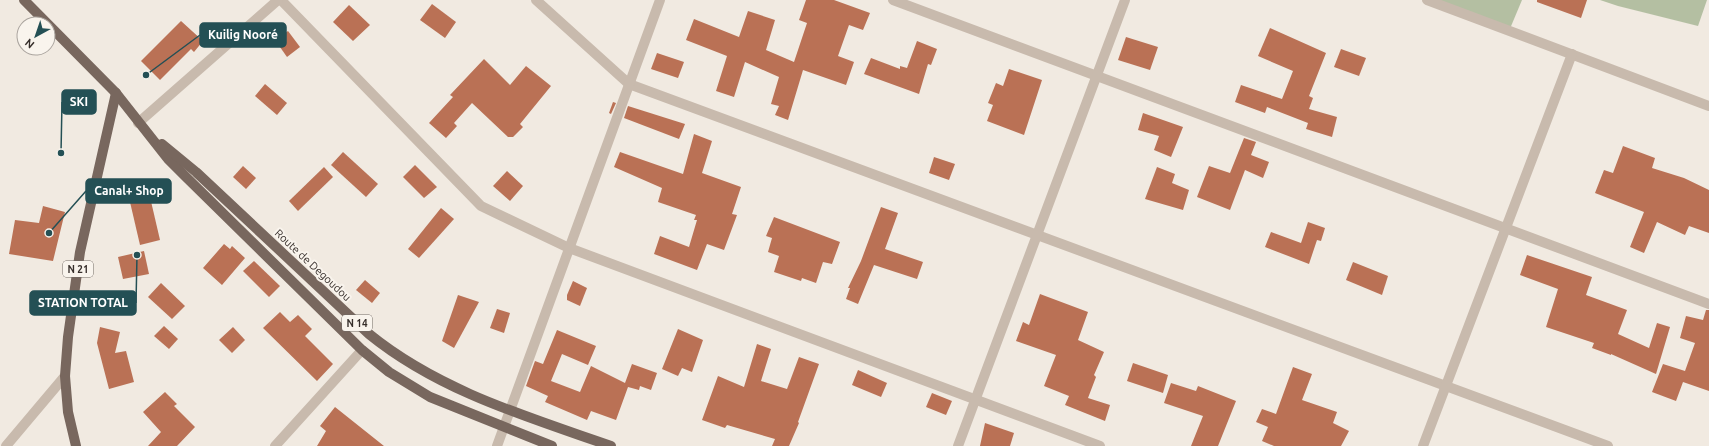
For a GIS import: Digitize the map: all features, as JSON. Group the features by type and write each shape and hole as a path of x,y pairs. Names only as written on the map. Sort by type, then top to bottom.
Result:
{"main road":[{"name":"Route de Degoudou","path":"28,1 116,94 138,123 186,177 362,350 389,372 430,397 552,446"},
{"name":"N 21","path":"76,446 68,412 65,376 68,337 80,252 116,94"},
{"name":"Route de Degoudou","path":"147,132 196,172 369,334 387,349 431,375 509,410 611,446"}],"street":[{"path":"138,123 278,0"},
{"path":"281,0 481,206 569,248 1100,446"},
{"path":"536,0 629,84 1608,446"},
{"path":"497,446 660,0"},
{"path":"893,0 1709,304"},
{"path":"958,446 1125,0"},
{"path":"1427,0 1709,106"},
{"path":"1423,446 1572,54"},
{"path":"274,446 362,350"},
{"path":"6,446 65,376"}],"green space":[{"path":"1427,0 1522,0 1509,31"},
{"path":"1600,0 1707,0 1698,26"}],"building":[{"path":"806,0 834,0 870,13 863,30 849,25 838,56 854,62 846,85 803,70 788,120 775,115 779,106 771,104 779,77 745,62 734,97 716,91 727,56 686,40 694,19 739,37 748,11 775,20 766,50 794,62 807,23 799,20"},
{"path":"1537,0 1587,0 1581,18 1537,2"},
{"path":"432,4 456,22 445,38 420,20"},
{"path":"349,5 370,25 353,41 333,22"},
{"path":"181,21 203,41 194,52 191,49 160,80 141,61"},
{"path":"1270,28 1326,53 1309,96 1313,98 1309,109 1337,117 1332,137 1306,129 1308,123 1267,107 1265,113 1235,102 1241,85 1282,99 1293,71 1258,56"},
{"path":"288,31 300,47 287,57 275,40"},
{"path":"1126,37 1158,47 1150,70 1118,60"},
{"path":"917,41 937,49 931,65 928,64 919,94 864,74 871,58 900,69 900,66 907,68"},
{"path":"1341,49 1366,58 1359,76 1334,67"},
{"path":"657,53 684,62 678,78 651,69"},
{"path":"484,59 510,85 526,66 551,86 520,124 523,127 513,137 508,137 472,103 454,123 457,126 446,138 429,123 453,97 450,95"},
{"path":"1009,69 1042,80 1024,135 987,121 993,105 988,103 996,83 1003,86"},
{"path":"265,84 287,103 277,115 255,96"},
{"path":"613,102 616,103 611,114 609,113"},
{"path":"628,106 685,124 679,139 624,118"},
{"path":"1143,113 1183,127 1171,157 1154,150 1159,136 1138,130"},
{"path":"694,134 712,141 702,173 741,187 732,214 737,215 724,250 707,244 697,270 654,254 660,236 689,247 697,220 694,220 696,215 658,202 662,188 614,167 620,152 683,174"},
{"path":"1244,138 1256,142 1251,155 1269,162 1263,178 1245,170 1230,210 1197,197 1209,166 1230,173"},
{"path":"1623,146 1655,158 1652,168 1684,178 1709,190 1709,233 1689,226 1685,235 1657,222 1644,253 1630,247 1644,212 1595,193 1604,170 1613,173"},
{"path":"343,152 378,184 366,197 331,165"},
{"path":"934,157 955,164 949,180 929,173"},
{"path":"415,165 437,187 424,198 403,177"},
{"path":"243,166 256,178 246,189 233,177"},
{"path":"324,167 333,177 298,211 289,201"},
{"path":"1157,167 1175,174 1172,183 1189,190 1183,210 1145,199"},
{"path":"507,171 523,186 510,201 493,186"},
{"path":"150,197 160,240 140,245 130,202"},
{"path":"43,206 65,212 53,261 9,254 15,220 39,223"},
{"path":"881,207 898,213 885,249 923,262 917,279 874,265 858,304 846,299 850,288 848,288 861,261"},
{"path":"441,208 454,219 419,258 408,249"},
{"path":"774,217 840,242 832,264 823,262 816,283 802,278 801,281 774,272 779,256 768,252 772,238 766,236"},
{"path":"1308,222 1325,228 1321,241 1317,240 1309,264 1265,247 1271,232 1301,243"},
{"path":"224,244 230,249 232,246 245,258 222,285 203,268"},
{"path":"144,251 149,274 123,279 118,257"},
{"path":"1527,255 1592,277 1586,295 1627,310 1618,334 1649,348 1657,323 1670,327 1656,374 1611,354 1592,348 1594,343 1546,327 1558,289 1520,275"},
{"path":"254,261 280,286 269,297 243,271"},
{"path":"1353,262 1388,276 1382,295 1346,280"},
{"path":"365,280 380,293 372,303 356,290"},
{"path":"573,281 587,288 580,306 567,300 567,295"},
{"path":"161,283 185,306 172,319 148,297"},
{"path":"1040,294 1088,312 1078,340 1104,352 1094,375 1096,377 1088,398 1110,405 1105,421 1065,405 1069,396 1044,386 1056,355 1016,341 1023,322 1029,325"},
{"path":"458,295 479,302 454,348 442,341"},
{"path":"497,309 510,313 504,333 490,328"},
{"path":"1706,310 1709,310 1709,391 1683,382 1676,401 1652,392 1663,364 1685,371 1695,343 1680,338 1686,316 1703,320"},
{"path":"280,312 290,322 298,315 312,329 305,336 333,364 317,381 263,328"},
{"path":"164,326 178,339 169,349 154,336"},
{"path":"100,327 120,332 115,353 126,351 134,382 109,389 97,343"},
{"path":"233,327 245,340 232,353 219,340"},
{"path":"678,329 703,340 692,372 682,368 678,376 662,369"},
{"path":"557,330 596,346 588,365 562,354 551,381 580,392 591,366 625,383 632,364 657,373 651,390 640,386 639,390 628,387 616,420 591,411 587,420 545,402 548,396 526,386 535,361 543,364"},
{"path":"757,344 771,349 761,381 787,389 799,357 819,364 798,422 799,423 789,446 772,446 775,439 727,425 725,428 702,420 718,376 744,387"},
{"path":"1133,363 1168,375 1163,393 1127,381"},
{"path":"1293,367 1312,374 1302,400 1337,412 1333,423 1349,431 1341,446 1274,446 1262,441 1268,427 1256,422 1262,409 1276,414"},
{"path":"858,370 887,383 881,397 852,385"},
{"path":"1171,383 1196,391 1198,386 1236,401 1218,446 1191,446 1203,416 1164,403"},
{"path":"165,392 177,404 174,406 195,427 177,446 148,446 161,432 143,412"},
{"path":"932,393 952,401 946,415 926,407"},
{"path":"335,407 384,446 317,446 326,431 320,426"},
{"path":"985,423 1014,433 1010,446 980,446"}],"place":[{"name":"Kuilig Nooré","path":"146,75"},
{"name":"SKI","path":"61,153"},
{"name":"Canal+ Shop","path":"49,233"},
{"name":"STATION TOTAL","path":"137,255"}]}
